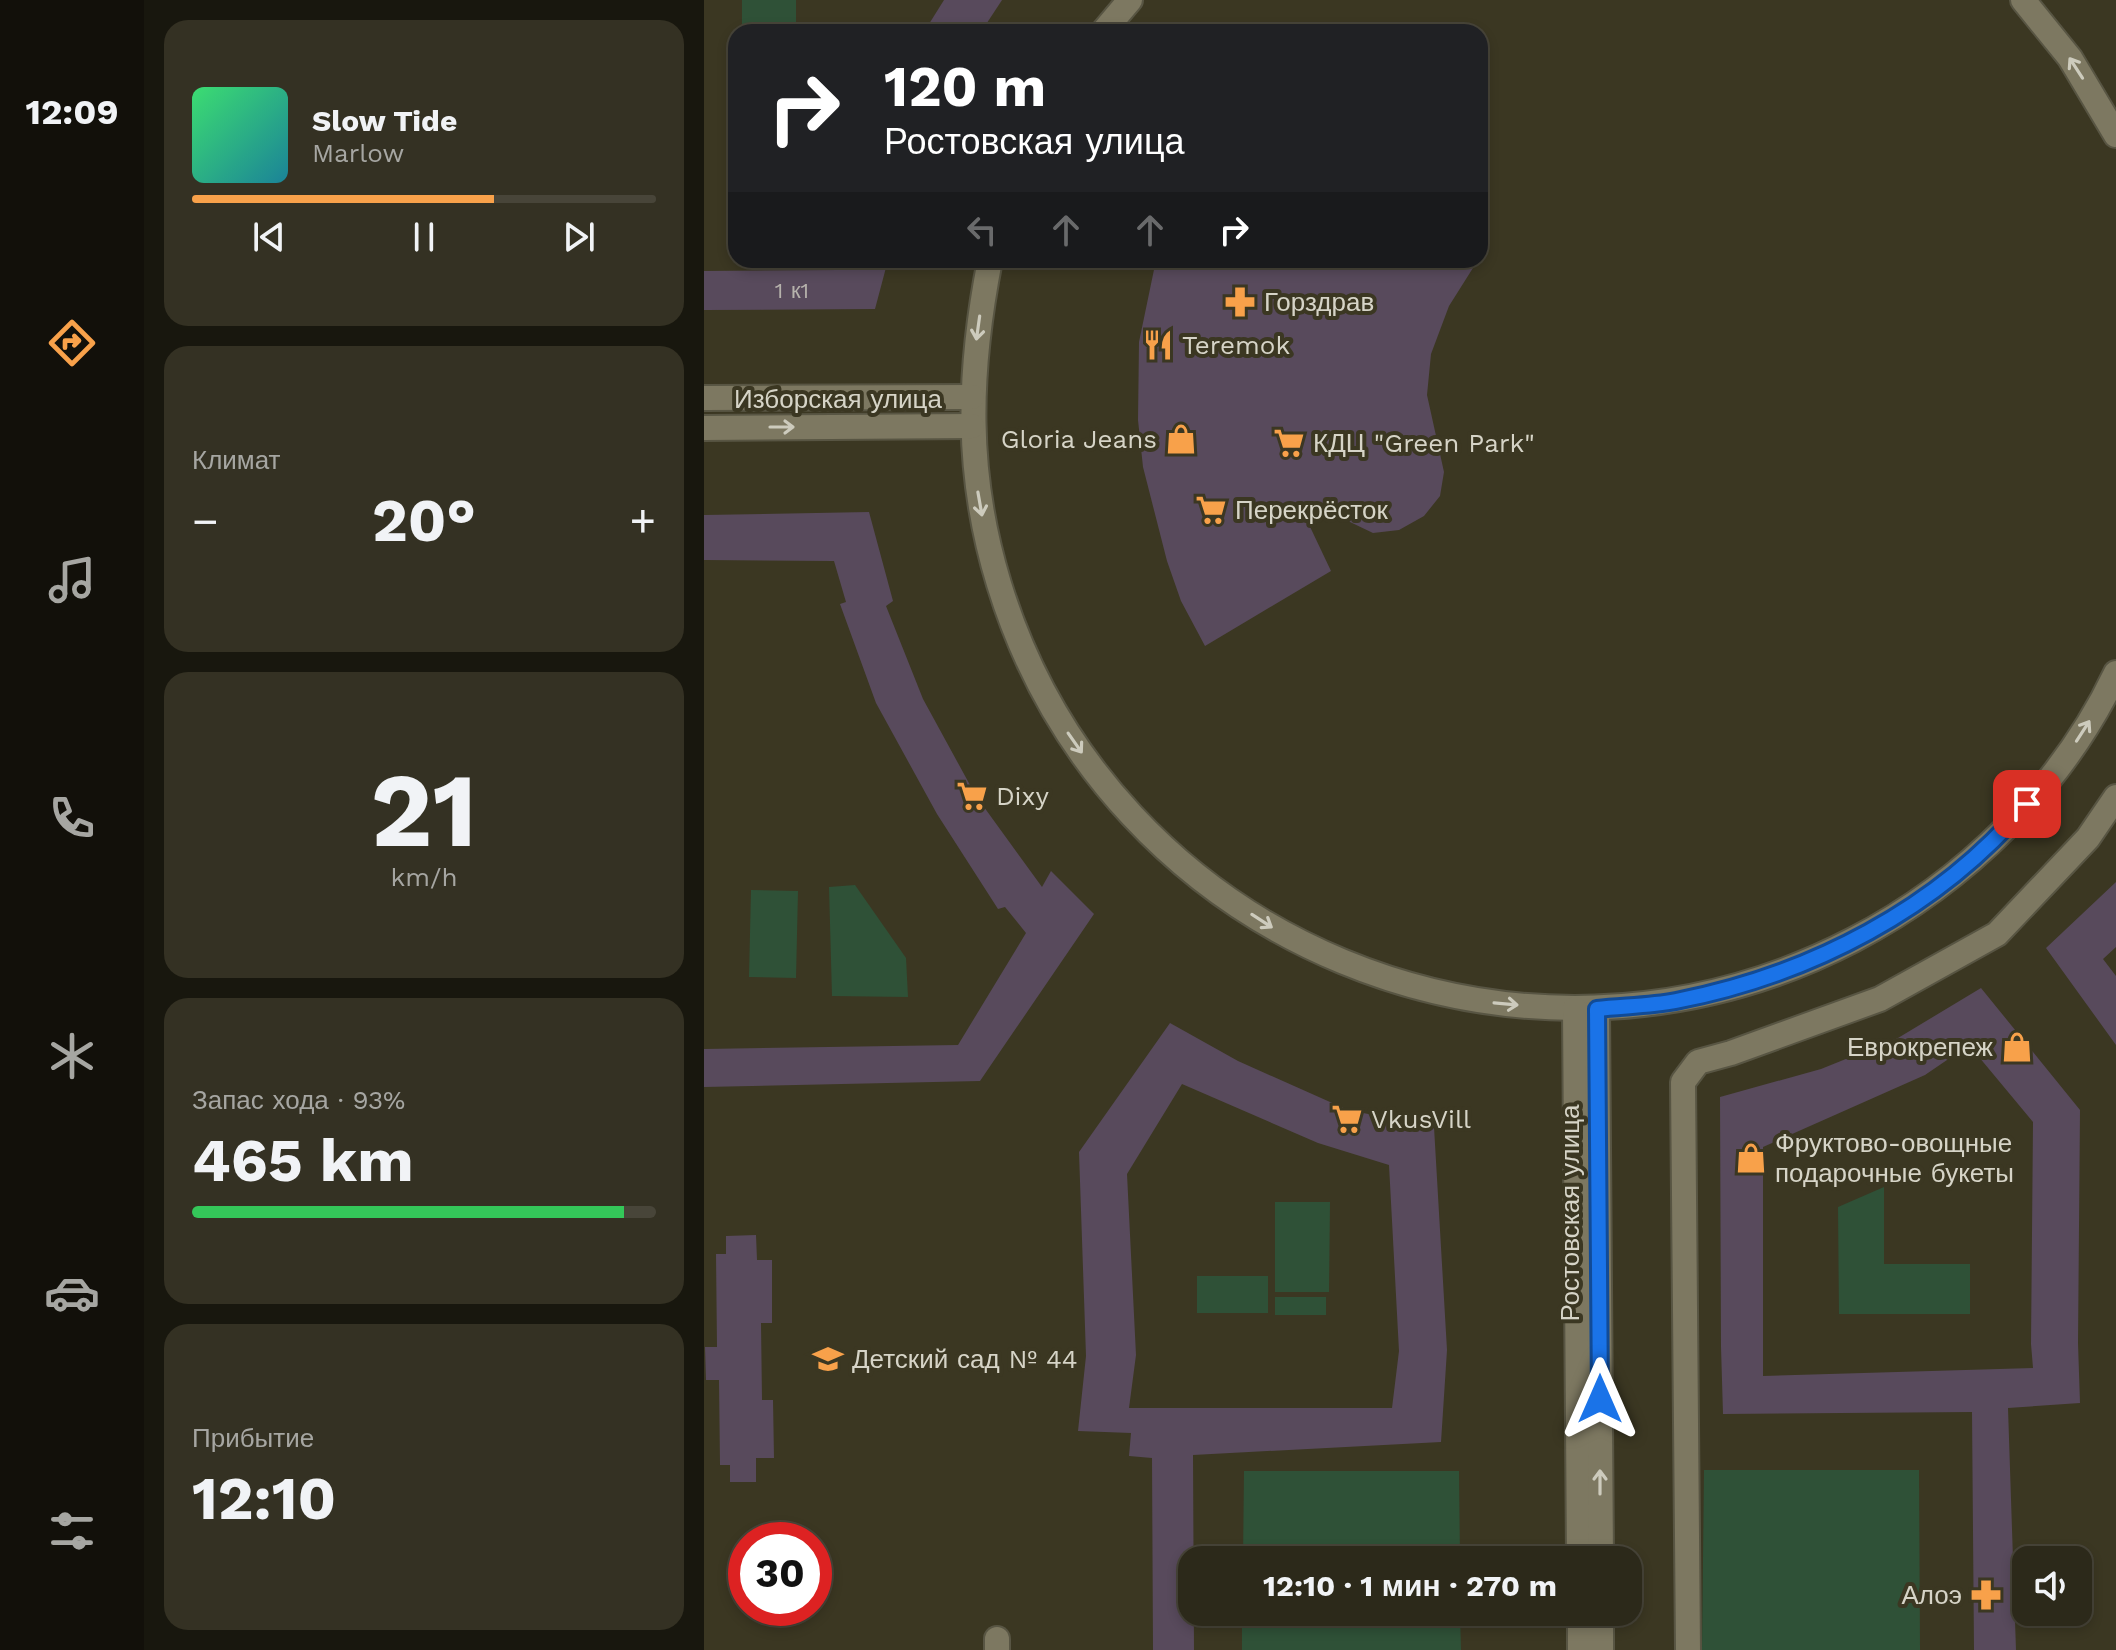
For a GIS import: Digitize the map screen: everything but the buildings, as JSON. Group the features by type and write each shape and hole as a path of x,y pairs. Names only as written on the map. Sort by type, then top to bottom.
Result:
{"street":[{"path":"1110,24 1130,0"},
{"path":"2023,0 2070,58 2116,135"},
{"path":"988,268 978,323 972,397 976,480 985,532 999,584 1017,635 1040,684 1066,730 1097,774 1155,839 1210,887 1276,930 1347,964 1421,989 1498,1004 1586,1009 1673,1001 1748,984 1820,957 1889,922 1952,877 2010,824 2061,764 2104,698 2116,673"},
{"name":"Изборская улица","path":"704,398 972,397"},
{"name":"Изборская улица","path":"704,428 972,426"},
{"path":"1688,1650 1683,1082 1698,1062 1880,999 1997,934 2088,838 2116,797"},
{"name":"Ростовская улица","path":"1579,1546 1586,1009"},
{"name":"Ростовская улица","path":"1586,1009 1601,1546"},
{"path":"1580,1626 1580,1650"},
{"path":"1601,1626 1601,1650"}],"green space":[{"path":"742,0 796,0 796,24 742,24"},
{"path":"855,885 906,958 908,997 832,996 829,887"},
{"path":"751,890 798,891 796,978 749,977"},
{"path":"1884,1187 1884,1264 1970,1264 1970,1314 1839,1314 1838,1207"},
{"path":"1275,1202 1330,1202 1329,1292 1275,1292"},
{"path":"1197,1276 1268,1276 1268,1313 1197,1313"},
{"path":"1275,1297 1326,1297 1326,1315 1275,1315"},
{"path":"1704,1470 1919,1470 1920,1650 1702,1650"},
{"path":"1244,1471 1459,1471 1460,1546 1243,1546"},
{"path":"1242,1626 1460,1626 1461,1650 1242,1650"}],"place":[{"name":"Горздрав","path":"1240,302"},
{"name":"Teremok","path":"1158,345"},
{"name":"Gloria Jeans","path":"1181,439"},
{"name":"КДЦ \"Green Park\"","path":"1289,443"},
{"name":"Перекрёсток","path":"1211,510"},
{"name":"Dixy","path":"972,796"},
{"name":"Еврокрепеж","path":"2017,1047"},
{"name":"VkusVill","path":"1347,1119"},
{"name":"Фруктово-овощные подарочные букеты","path":"1751,1158"},
{"name":"Детский сад № 44","path":"828,1359"},
{"name":"Алоэ","path":"1986,1595"}],"route":[{"path":"1600,1399 1597,1009 1673,1001 1723,990 1820,957 1889,922 1952,877 2010,824 2027,804"}]}
